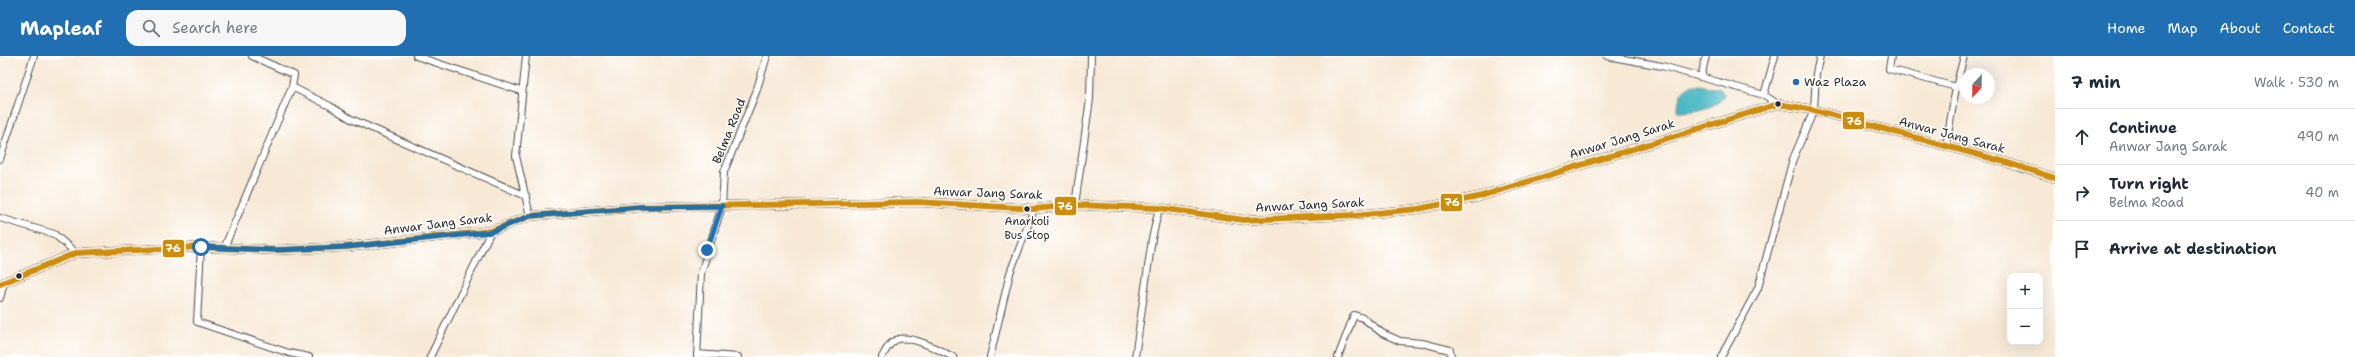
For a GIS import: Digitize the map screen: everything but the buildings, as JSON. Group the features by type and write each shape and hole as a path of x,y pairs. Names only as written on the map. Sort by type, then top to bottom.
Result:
{"main road":[{"name":"Anwar Jang Sarak","path":"2,284 76,253 201,247 276,250 346,247 491,232 530,216 640,207 918,202 1034,209 1075,206 1159,208 1244,220 1354,215 1418,209 1478,197 1778,104 1814,110 2055,178"}],"street":[{"path":"0,159 34,56"},
{"path":"224,248 292,87 294,75 252,56"},
{"path":"416,56 521,91"},
{"path":"526,56 521,91 516,156 530,216"},
{"name":"Belma Road","path":"697,356 701,274 722,206 724,172 756,92 767,56"},
{"path":"1075,206 1090,99 1091,56"},
{"path":"1607,56 1662,66 1701,76 1764,95 1778,104"},
{"path":"1701,76 1706,56"},
{"path":"1764,95 1775,56"},
{"path":"1721,357 1758,288 1793,159 1814,110 1816,73 1820,56"},
{"path":"1891,56 1889,69 1956,87"},
{"path":"1946,146 1956,87 1964,56"},
{"path":"292,87 330,106 351,119 526,196"},
{"path":"1135,357 1152,239 1159,208"},
{"path":"990,357 1010,273 1034,209"},
{"path":"0,218 54,234 76,253"},
{"path":"430,357 491,232"},
{"path":"201,247 197,322 289,355 309,357"},
{"path":"0,298 2,284"},
{"path":"1338,357 1354,316 1363,318 1382,333 1400,341 1422,343 1450,350 1451,357"},
{"path":"882,357 889,346 897,339 908,338 953,357"},
{"path":"697,356 738,357"}],"water":[{"path":"1698,85 1720,89 1725,96 1710,107 1678,112 1680,97 1684,90 1688,87"}],"transit line":[{"name":"76","path":"0,284 76,253 201,247 276,250 346,247 491,231 530,216 640,207 918,202 1034,209 1075,205 1159,208 1244,220 1355,215 1418,209 1478,197 1778,104 1814,110 2005,162 2055,178"}],"place":[{"name":"Waz Plaza","path":"1796,82"},
{"name":"Anarkoli Bus Stop","path":"1027,209"}],"route":[{"path":"201,247 276,250 346,247 491,232 530,216 640,207 722,206 707,250"}]}
